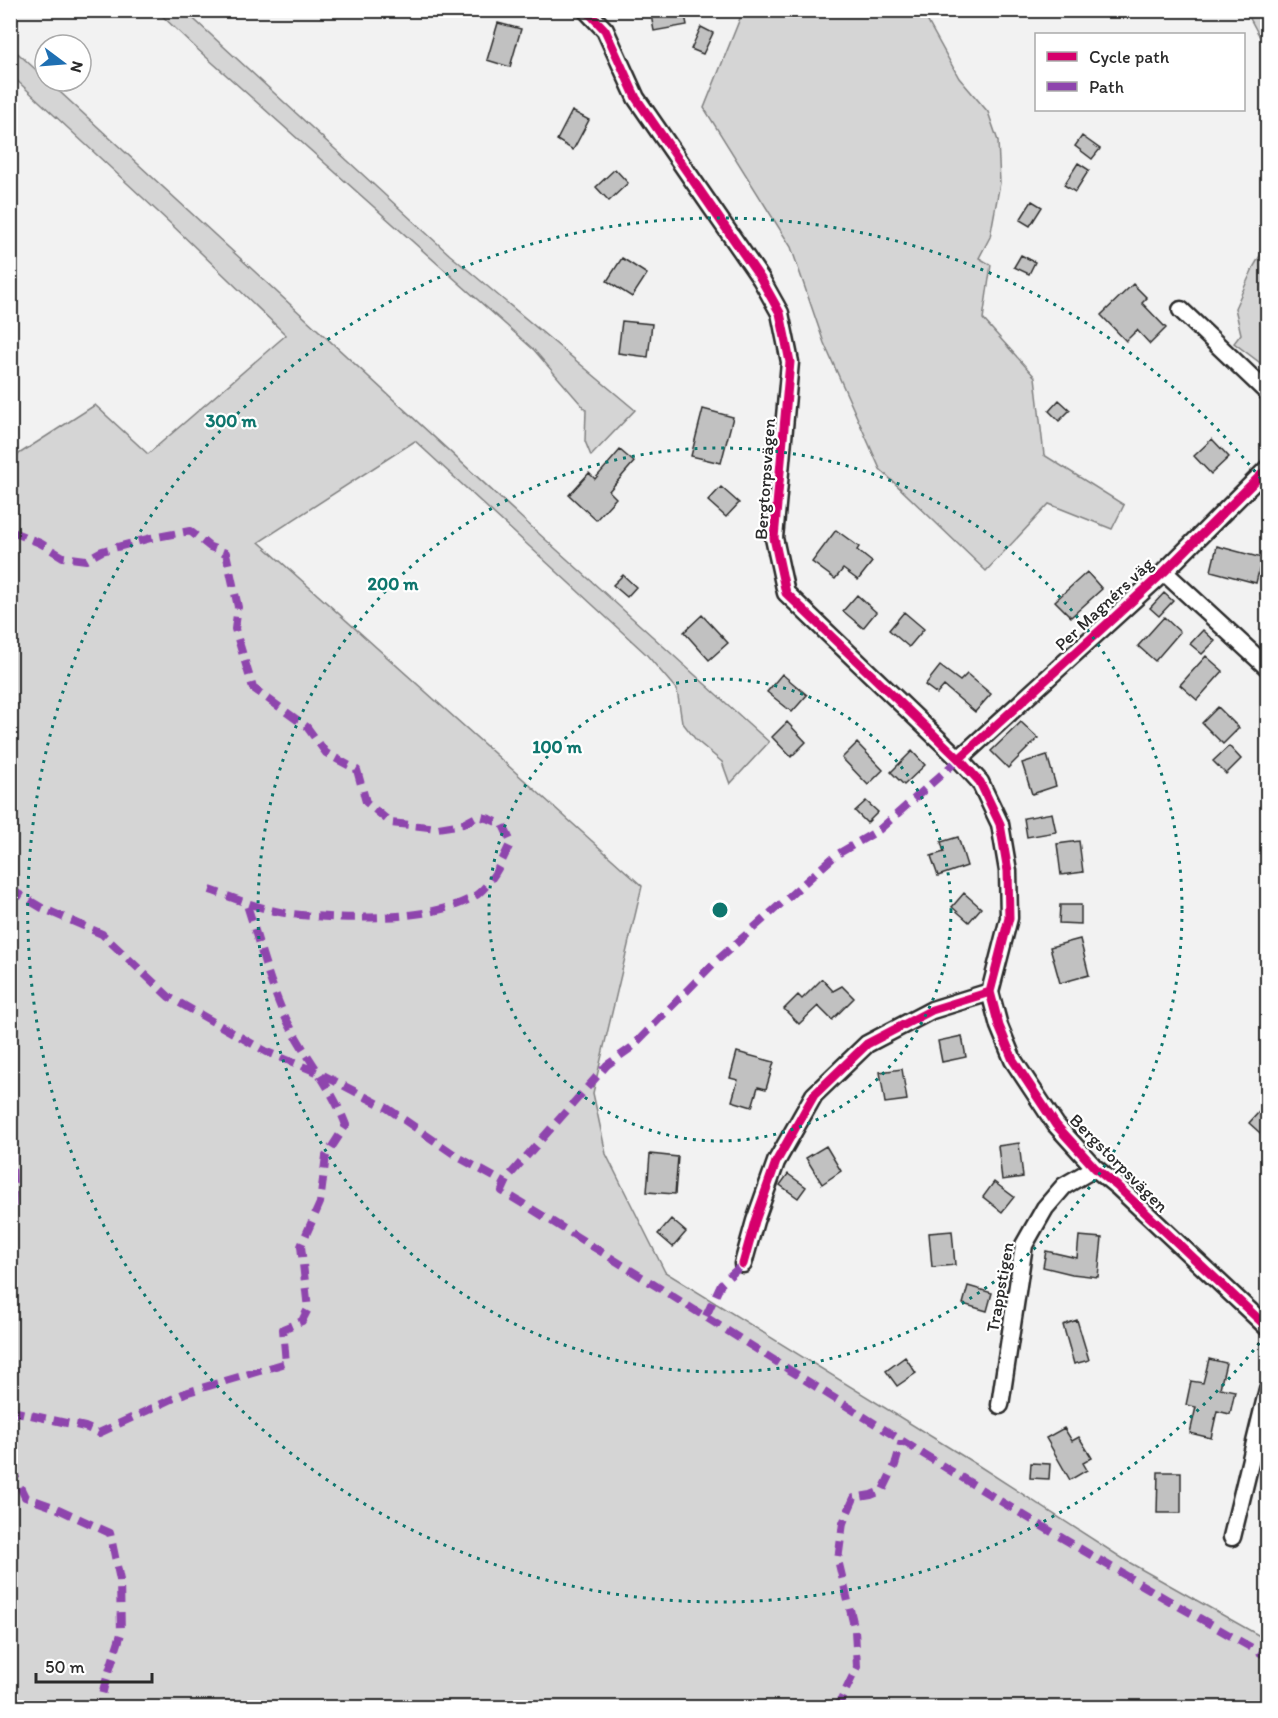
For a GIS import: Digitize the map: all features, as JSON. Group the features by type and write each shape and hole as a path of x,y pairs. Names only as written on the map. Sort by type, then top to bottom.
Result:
{"street":[{"name":"Bergtorpsvägen","path":"586,10 605,30 636,98 761,279 780,313 790,362 774,538 786,593 959,759 980,782 1000,825 1008,871 1009,918 990,992"},
{"path":"1181,310 1268,393"},
{"name":"Per Magnérs väg","path":"959,759 1164,572 1268,468"},
{"name":"Per Magnérs väg","path":"1164,572 1268,668"},
{"path":"743,1263 776,1162 814,1095 867,1044 932,1010 990,992"},
{"name":"Bergstorpsvägen","path":"990,992 999,1026 1013,1060 1056,1125 1095,1168 1268,1328"},
{"name":"Trappstigen","path":"1000,1405 1024,1245 1045,1208 1064,1186 1095,1168"},
{"path":"1232,1537 1268,1389"}],"shaded area":[{"path":"157,11 185,11 450,255 635,410 591,456 585,441 586,410 534,350"},
{"path":"743,11 922,11 959,78 988,112 998,141 1000,183 990,237 979,258 991,265 983,319 1035,377 1044,455 1124,505 1112,529 1049,504 986,571 880,469 824,343 791,247 704,108"},
{"path":"1246,11 1267,11 1267,50"},
{"path":"10,46 33,67 33,93 61,93 525,521 769,742 730,784 722,762 696,740 682,722 677,690 646,654 415,441 259,542 642,886 593,1093 606,1154 665,1272 979,1466 1125,1560 1267,1640 1267,1707 11,1707 11,459 95,405 148,454 286,335 11,75"},
{"path":"1267,244 1267,368 1234,343 1241,334 1235,308"}],"building":[{"path":"650,10 684,10 687,25 654,31"},
{"path":"498,23 521,29 510,67 487,60"},
{"path":"701,27 713,33 703,54 691,49"},
{"path":"572,111 589,120 573,150 557,140"},
{"path":"1082,136 1100,149 1092,159 1075,146"},
{"path":"1078,163 1089,170 1075,192 1064,185"},
{"path":"615,169 628,183 609,201 596,187"},
{"path":"1032,201 1042,207 1030,226 1020,220"},
{"path":"1021,255 1035,262 1029,274 1014,267"},
{"path":"622,258 647,274 632,297 607,281"},
{"path":"1133,284 1147,298 1142,303 1166,328 1150,344 1137,330 1126,341 1101,315"},
{"path":"622,321 652,324 648,357 618,353"},
{"path":"1059,400 1070,410 1059,421 1049,411"},
{"path":"703,409 733,417 721,463 691,456"},
{"path":"1212,439 1229,457 1211,474 1194,456"},
{"path":"620,450 634,462 609,491 616,498 596,520 569,495 589,473 595,479"},
{"path":"721,487 739,503 726,517 708,501"},
{"path":"836,530 859,547 857,550 872,562 858,580 843,569 835,579 812,562"},
{"path":"1217,546 1262,558 1256,583 1211,571"},
{"path":"1087,572 1102,589 1071,617 1055,601"},
{"path":"623,575 636,587 627,597 613,585"},
{"path":"1164,593 1173,601 1159,616 1150,608"},
{"path":"857,595 876,612 863,628 843,611"},
{"path":"904,612 924,629 909,647 889,630"},
{"path":"702,615 728,643 709,660 684,632"},
{"path":"1164,617 1180,632 1155,661 1138,646"},
{"path":"1203,630 1215,641 1202,654 1190,644"},
{"path":"1206,656 1223,671 1197,700 1180,685"},
{"path":"940,666 960,681 967,674 991,694 975,712 944,686 937,694 925,685"},
{"path":"782,674 807,695 792,712 767,692"},
{"path":"1218,707 1239,728 1223,744 1202,723"},
{"path":"787,722 806,742 791,757 772,737"},
{"path":"1021,722 1038,738 1008,768 991,751"},
{"path":"857,743 883,770 868,785 842,758"},
{"path":"1229,746 1241,759 1226,774 1213,761"},
{"path":"912,751 925,765 904,785 891,772"},
{"path":"1047,755 1056,786 1032,794 1022,763"},
{"path":"866,801 878,812 867,823 855,811"},
{"path":"1052,813 1056,832 1027,837 1024,818"},
{"path":"958,837 967,866 938,876 931,856 944,852 941,842"},
{"path":"1079,841 1083,872 1061,875 1057,844"},
{"path":"964,893 981,908 969,922 952,907"},
{"path":"1060,905 1081,905 1081,924 1059,923"},
{"path":"1080,939 1089,975 1060,983 1050,947"},
{"path":"822,979 833,991 842,986 854,998 832,1020 818,1006 799,1024 784,1009 798,995 802,999"},
{"path":"962,1036 966,1057 942,1062 938,1041"},
{"path":"737,1052 774,1062 766,1089 758,1087 752,1107 732,1101 738,1080 730,1078"},
{"path":"902,1069 907,1100 885,1103 880,1072"},
{"path":"1268,1102 1268,1140 1249,1123"},
{"path":"1019,1143 1023,1177 1002,1180 998,1146"},
{"path":"826,1146 841,1171 822,1184 806,1158"},
{"path":"650,1154 678,1157 675,1194 647,1192"},
{"path":"788,1174 806,1187 798,1198 780,1185"},
{"path":"994,1182 1014,1197 1002,1212 983,1197"},
{"path":"671,1219 686,1232 673,1247 658,1234"},
{"path":"952,1231 955,1265 932,1267 929,1233"},
{"path":"1079,1236 1102,1238 1098,1277 1043,1267 1046,1251 1077,1258"},
{"path":"968,1286 992,1293 987,1311 963,1304"},
{"path":"1077,1320 1089,1360 1074,1364 1063,1325"},
{"path":"905,1357 916,1373 897,1386 886,1371"},
{"path":"1209,1359 1226,1363 1220,1388 1235,1391 1230,1414 1217,1411 1211,1438 1190,1433 1196,1407 1186,1405 1191,1381 1203,1383"},
{"path":"1064,1428 1072,1441 1079,1437 1092,1458 1083,1463 1087,1470 1070,1480 1046,1438"},
{"path":"1031,1463 1050,1464 1049,1479 1030,1478"},
{"path":"1158,1472 1181,1472 1181,1513 1157,1513"}],"marked path":[{"path":"10,531 40,543 63,557 86,560 102,551 151,538 190,531 210,547 226,553 238,607 235,629 253,688 307,727 326,753 357,770 366,802 391,823 438,828 463,824 478,816 503,825 511,842 494,876 479,893 462,903 439,910 385,917 305,915 276,911 210,890"},
{"path":"959,759 879,830 836,855 713,964 631,1048 607,1065 509,1176 502,1191 992,1496 1268,1657"},
{"path":"10,889 42,908 102,934 169,997 267,1052 317,1072 387,1108 458,1157 505,1183"},
{"path":"10,1417 17,1412 85,1427 99,1433 185,1393 286,1363 283,1329 302,1321 308,1309 301,1246 320,1203 326,1156 346,1125 331,1094 286,1019 246,902"},
{"path":"10,1031 10,1044"},
{"path":"10,1100 13,1190 10,1297"},
{"path":"706,1316 721,1284 743,1264"},
{"path":"833,1708 841,1700 857,1667 855,1630 838,1560 843,1523 854,1498 883,1490 895,1465 902,1441"},
{"path":"10,1466 25,1497 56,1508 110,1533 120,1580 121,1634 99,1708"}],"cycle path":[{"path":"586,10 605,30 636,98 761,279 780,313 790,362 774,538 786,593 959,759 980,782 1000,824 1008,871 1009,918 990,992"},
{"path":"959,759 1164,572 1268,468"},
{"path":"990,992 999,1026 1013,1060 1056,1125 1095,1168 1268,1328"},
{"path":"743,1264 755,1221 776,1162 814,1095 867,1044 932,1010 990,992"}]}
